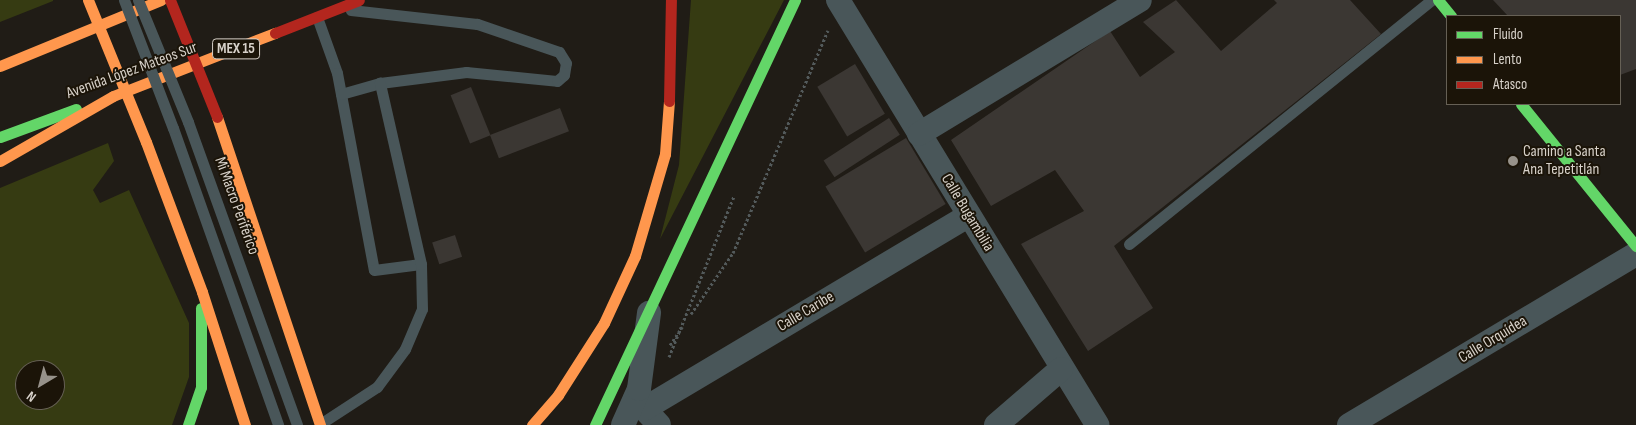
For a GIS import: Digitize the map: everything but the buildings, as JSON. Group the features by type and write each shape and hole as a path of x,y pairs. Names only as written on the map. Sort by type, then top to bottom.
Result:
{"main road":[{"path":"88,0 146,142 202,292 245,425"},
{"path":"0,66 161,0"},
{"path":"170,0 217,117 320,424"},
{"name":"Avenida López Mateos Sur","path":"0,137 113,96 359,0"},
{"path":"532,425 558,395 604,323 635,256 656,191 665,154 671,81 671,0"},
{"path":"595,425 795,0"},
{"path":"1438,0 1450,15"},
{"path":"0,161 113,96"},
{"path":"1522,105 1636,246"},
{"path":"188,425 201,388 202,292"}],"street":[{"path":"919,134 1140,0"},
{"name":"Calle Bugambilia","path":"839,1 1061,369 1097,425"},
{"name":"Calle Caribe","path":"646,411 968,216"},
{"name":"Calle Orquídea","path":"1349,425 1636,254"},
{"path":"623,425 646,411 644,366 650,310"},
{"path":"996,425 1061,369"}],"lane":[{"name":"Mi Macro Periférico","path":"124,0 173,128 278,425"},
{"name":"Mi Macro Periférico","path":"138,0 188,122 297,425"},
{"path":"1129,244 1431,0"},
{"path":"337,9 478,24 559,52 566,63 564,75 557,81 466,72 380,83 340,94"},
{"path":"317,17 340,94 374,270 421,264"},
{"path":"320,424 377,387 405,349 422,309 421,264 380,83"}],"path":[{"path":"660,358 733,253 839,1"},
{"path":"666,364 687,319 736,189"}],"green space":[{"path":"0,0 53,0 53,1 0,22"},
{"path":"691,0 784,0 660,239 679,165"},
{"path":"108,143 114,161 93,190 100,203 129,190 189,323 189,377 172,425 0,425 0,188"}],"traffic: fast":[{"path":"595,425 795,0"},
{"path":"1438,0 1450,15"},
{"path":"1522,105 1636,246"},
{"path":"0,137 76,109"},
{"path":"188,425 201,387 201,308"}],"traffic: slow":[{"path":"88,0 146,142"},
{"path":"0,66 161,0"},
{"path":"0,161 113,96 275,33"},
{"path":"532,425 558,395 604,323 635,256 665,154 669,101"},
{"path":"217,117 320,425"},
{"path":"146,142 202,292 245,425"}],"traffic: jam":[{"path":"170,0 217,117"},
{"path":"275,33 359,0"},
{"path":"669,101 671,0"}],"place":[{"name":"Camino a Santa Ana Tepetitlán","path":"1513,161"}]}
